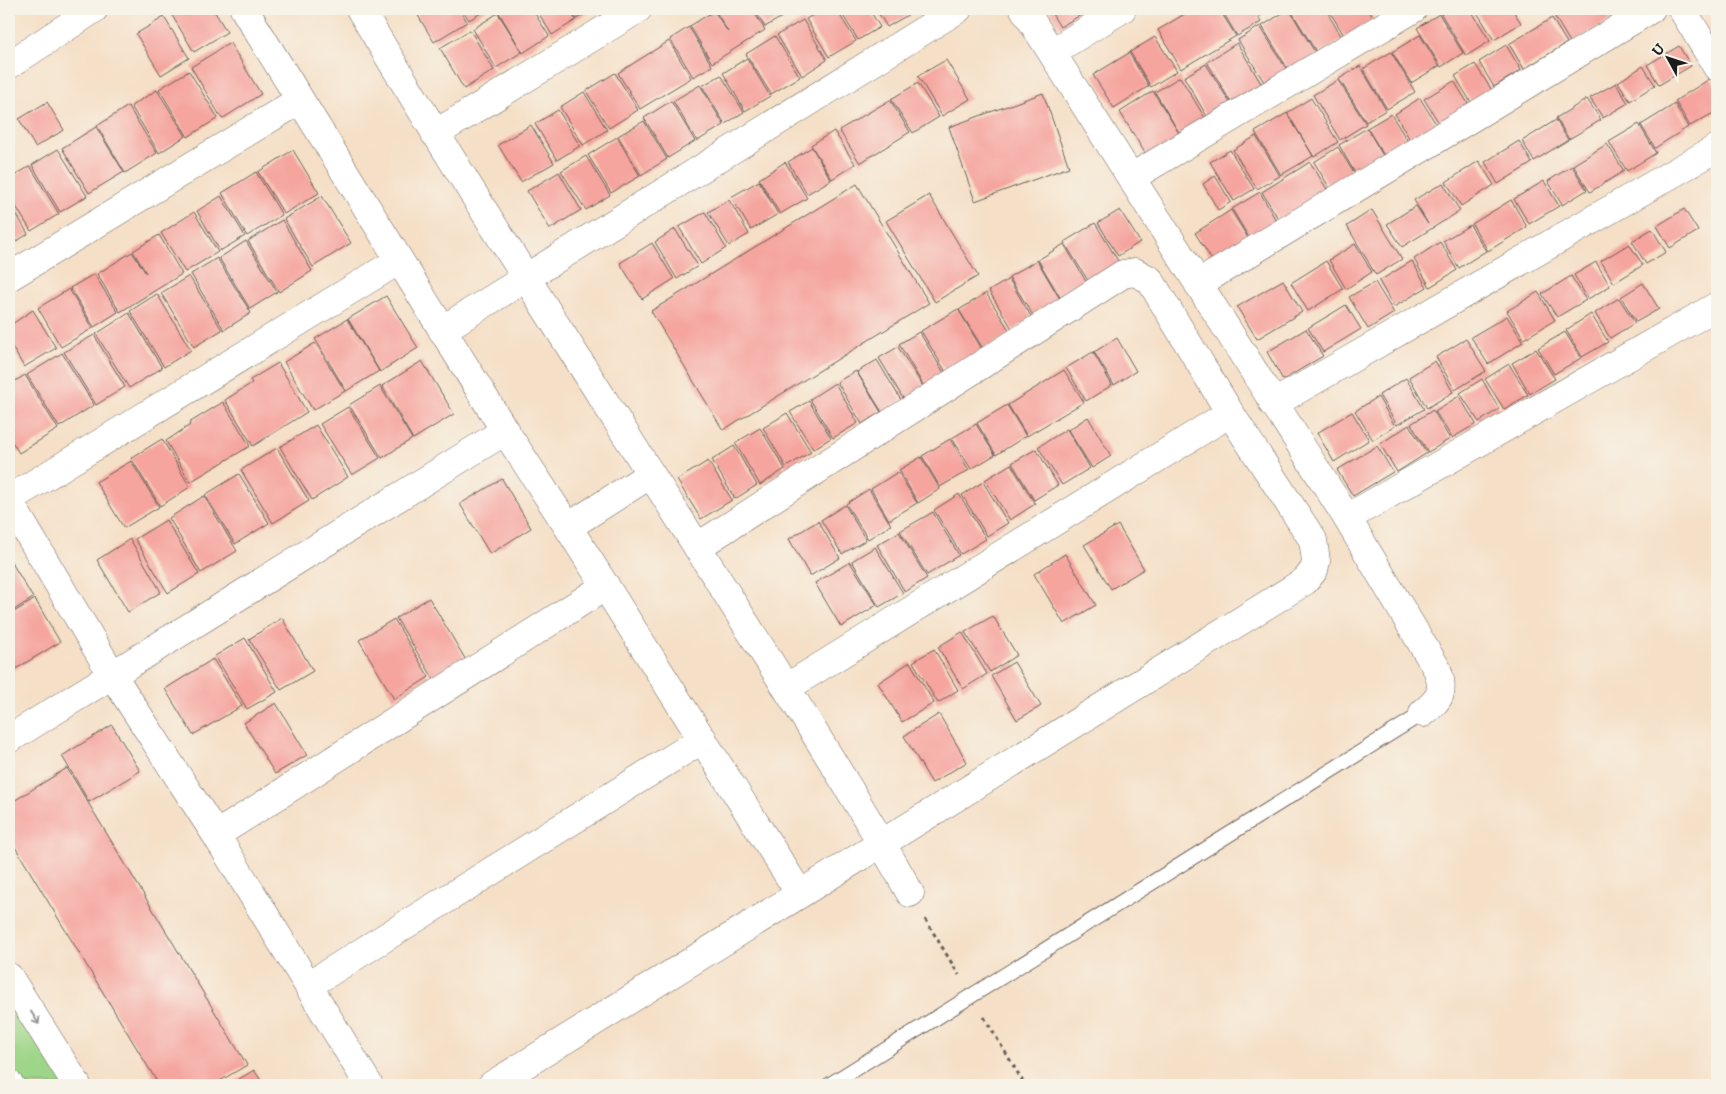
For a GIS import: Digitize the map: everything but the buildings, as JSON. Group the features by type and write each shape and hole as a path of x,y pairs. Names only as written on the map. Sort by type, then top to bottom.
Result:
{"street":[{"path":"9,65 94,9"},
{"path":"244,9 398,261 800,894"},
{"path":"360,9 525,279 786,688 882,843 910,893"},
{"path":"435,134 638,9"},
{"path":"442,330 958,9"},
{"path":"1024,9 1347,518 1437,670 1442,692 1436,703 1423,713"},
{"path":"1052,52 1122,9"},
{"path":"1132,177 1413,9"},
{"path":"1198,284 1651,9"},
{"path":"1682,9 1717,67"},
{"path":"9,277 300,100"},
{"path":"1273,404 1717,148"},
{"path":"369,1085 216,835 113,676 9,500 398,261"},
{"path":"492,1085 1305,581 1314,570 1316,560 1313,540 1230,413 1150,280 1141,274 1130,272 697,547"},
{"path":"1347,518 1717,306"},
{"path":"786,688 1230,413"},
{"path":"9,739 505,431"},
{"path":"568,527 651,474"},
{"path":"216,835 606,586"},
{"path":"309,985 703,739"},
{"path":"9,977 77,1085"}],"lane":[{"path":"829,1085 1423,713"}],"path":[{"path":"910,893 972,996"},
{"path":"981,1012 1025,1085"}],"green space":[{"path":"9,973 79,1085 11,1085 9,1082"}]}
